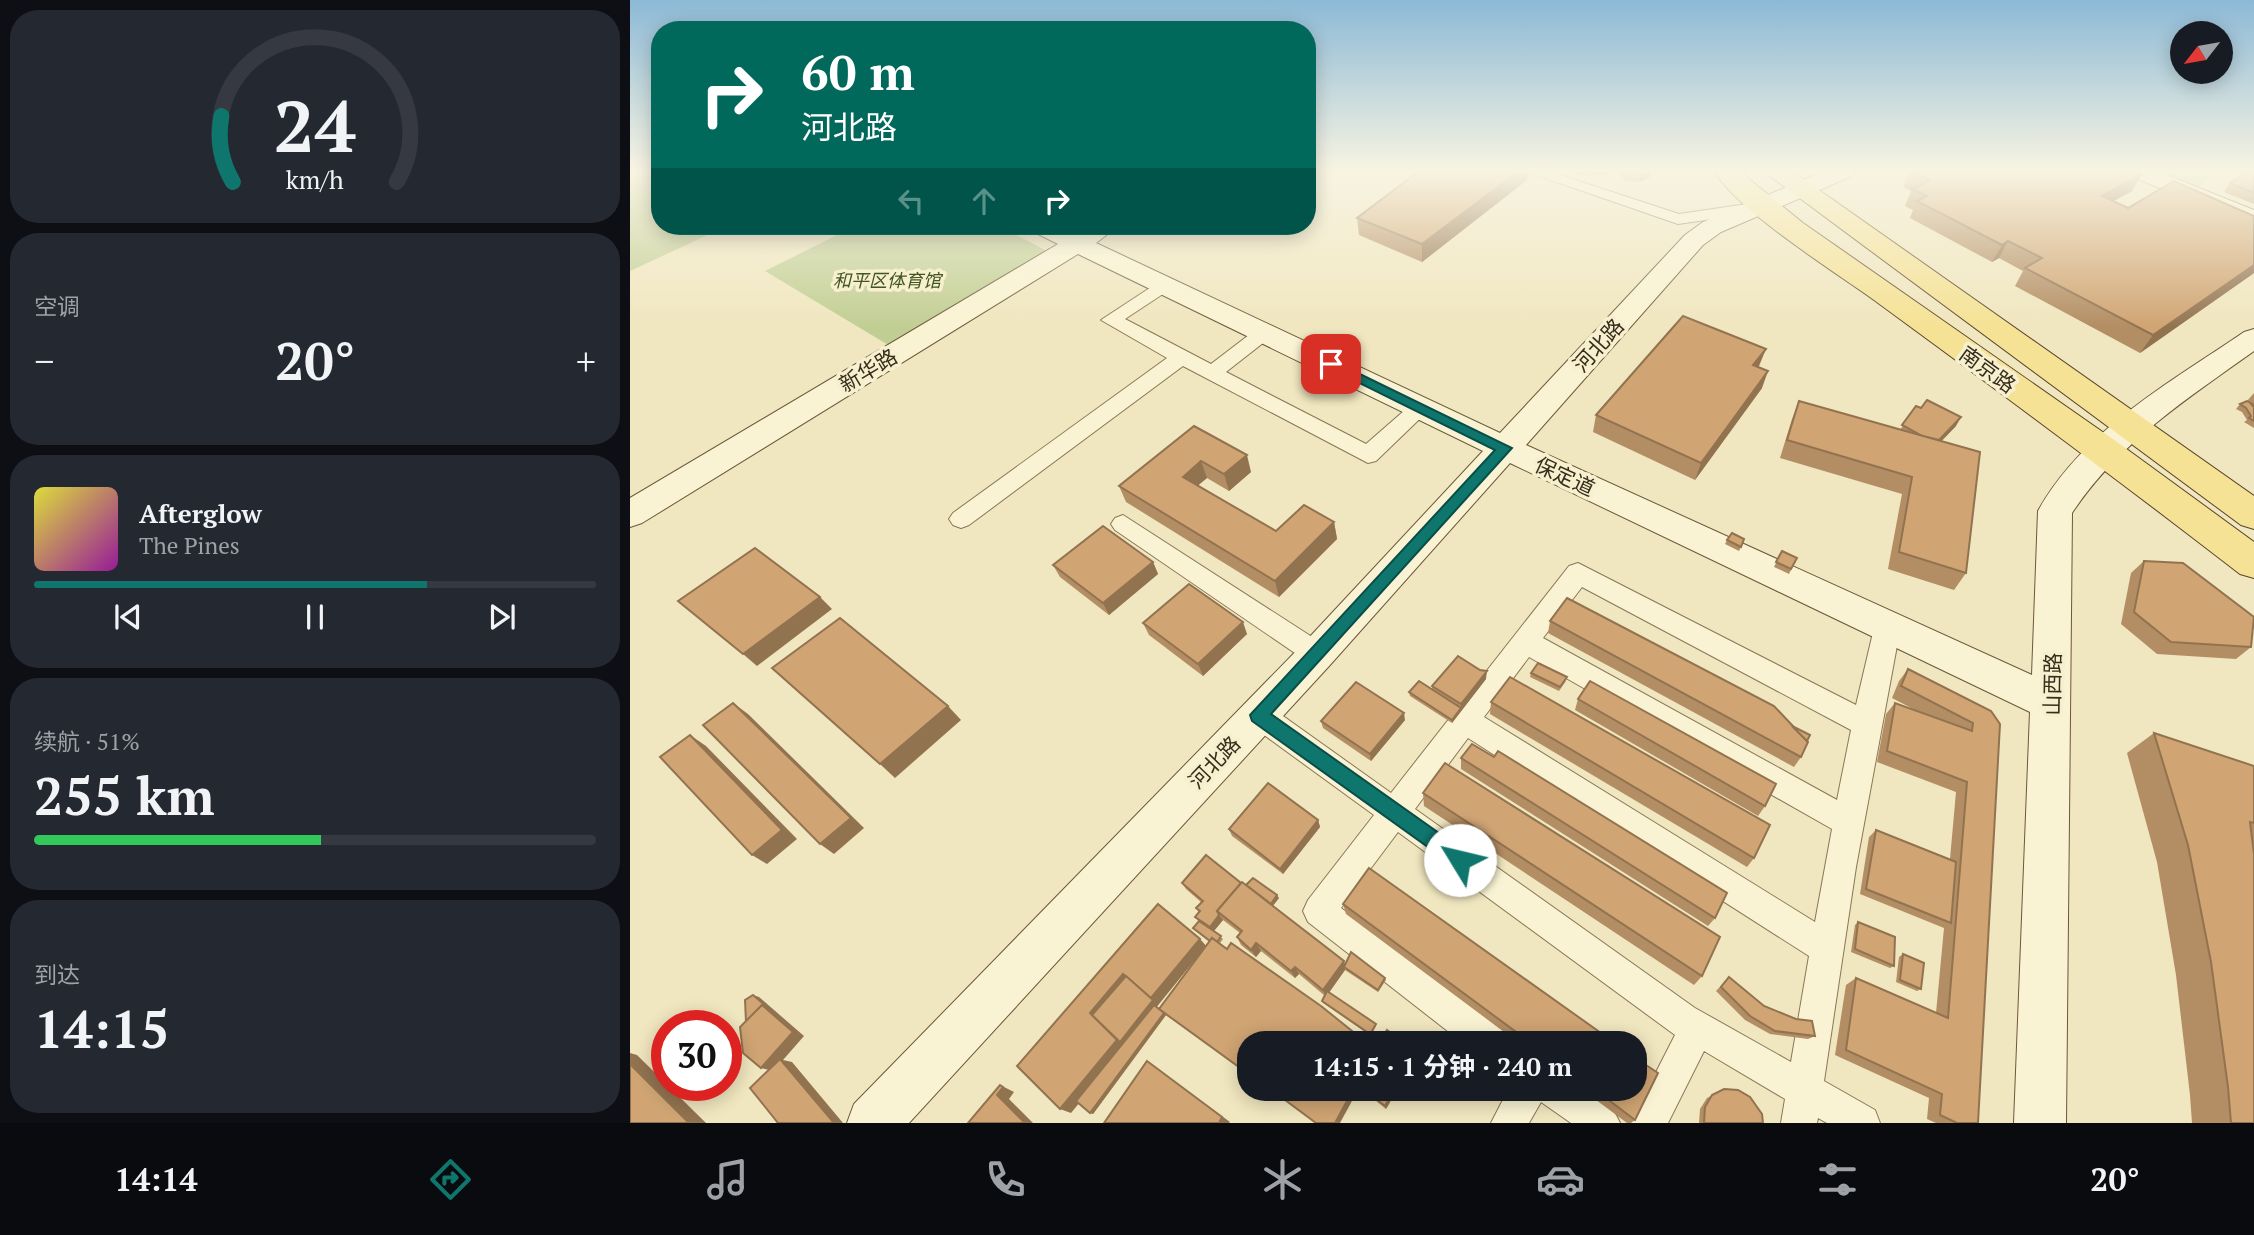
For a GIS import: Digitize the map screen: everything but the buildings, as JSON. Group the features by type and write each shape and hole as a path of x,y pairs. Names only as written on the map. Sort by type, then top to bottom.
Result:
{"main road":[{"name":"南京路","path":"1752,223 2254,515"},
{"name":"南京路","path":"1845,223 2120,439 2254,563"}],"street":[{"name":"河北路","path":"873,1123 1317,654 1694,240 1717,223"},
{"name":"保定道","path":"1061,235 1420,408 1888,624 2052,703"},
{"name":"新华路","path":"630,513 1091,235"},
{"path":"1165,284 1111,320 1368,455 1420,408"},
{"path":"1212,373 1265,332"},
{"name":"山西路","path":"2040,1123 2055,511 2072,483 2120,439 2254,338"},
{"path":"961,519 1182,357"},
{"path":"1123,524 1317,654"},
{"path":"1475,1031 1319,911 1578,573 1866,724"},
{"path":"1799,1123 1848,822 1888,624"},
{"path":"1525,641 1848,822"},
{"path":"1259,715 1697,1028 1862,1123"},
{"path":"1464,720 1828,949"},
{"path":"1648,1123 1697,1028"},
{"path":"1509,1123 1521,1101"},
{"path":"1571,1101 1602,1123"}],"green space":[{"path":"630,223 651,223 651,235 708,235 630,271"},
{"name":"和平区体育馆","path":"837,235 1016,235 1047,251 890,346 765,271"}],"route":[{"path":"1331,364 1505,448 1259,715 1460,860"}]}
